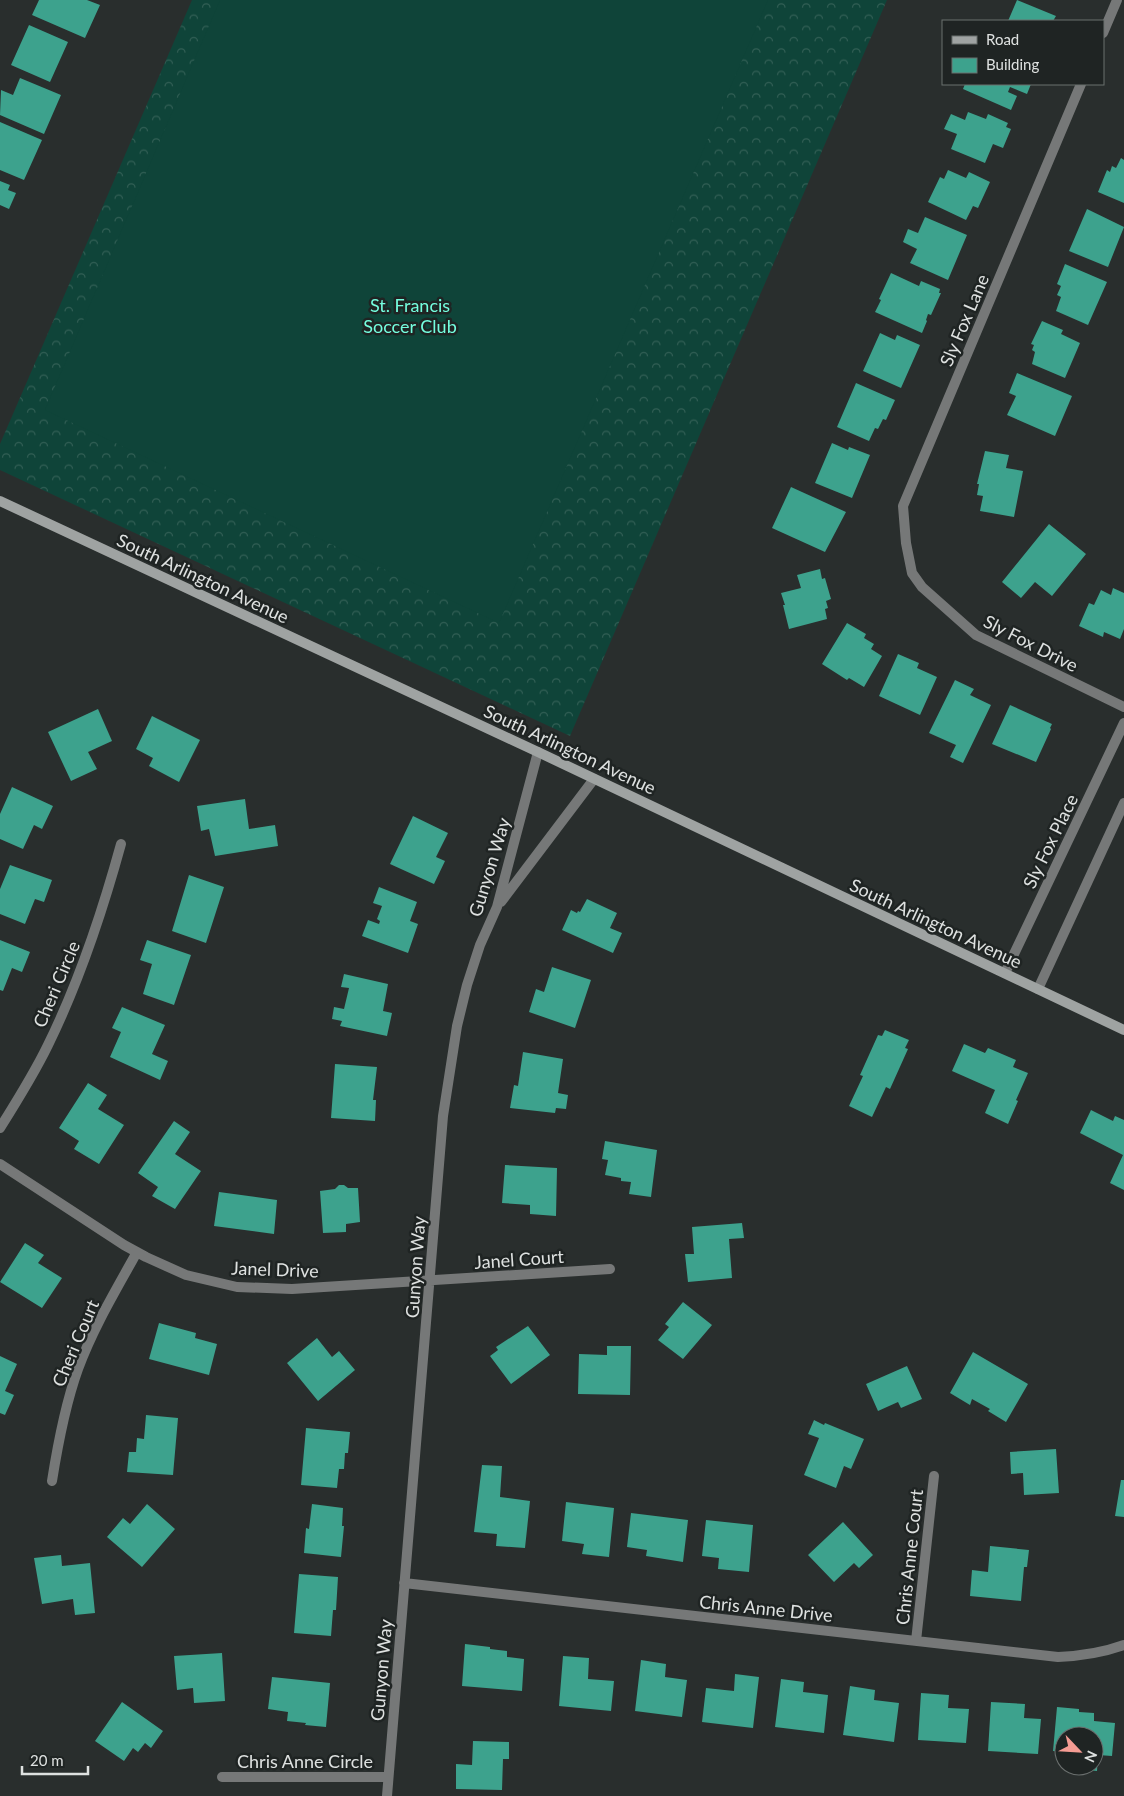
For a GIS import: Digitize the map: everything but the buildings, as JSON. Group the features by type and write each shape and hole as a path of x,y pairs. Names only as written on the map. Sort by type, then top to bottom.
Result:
{"street":[{"path":"1104,31 1117,0"},
{"name":"Sly Fox Lane","path":"912,573 906,544 903,506 1081,85"},
{"name":"South Arlington Avenue","path":"0,501 538,752 1124,1030"},
{"name":"Sly Fox Drive","path":"912,573 922,587 976,635 1124,707"},
{"name":"Sly Fox Place","path":"1004,973 1124,723"},
{"name":"Gunyon Way","path":"387,1796 443,1116 457,1026 467,985 480,945 497,907 538,752"},
{"path":"497,907 594,779"},
{"path":"1038,989 1124,804"},
{"name":"Cheri Circle","path":"0,1128 48,1045 61,1015 92,942 121,844"},
{"name":"Janel Drive","path":"0,1164 137,1252 186,1275 238,1287 292,1289 430,1281"},
{"name":"Cheri Court","path":"52,1481 66,1409 78,1369 90,1340 137,1252"},
{"name":"Janel Court","path":"430,1281 610,1269"},
{"name":"Chris Anne Court","path":"916,1641 934,1476"},
{"name":"Chris Anne Drive","path":"404,1583 1058,1657 1102,1653 1124,1645"},
{"name":"Chris Anne Circle","path":"222,1777 388,1777"}],"green space":[{"name":"St. Francis Soccer Club","path":"192,0 887,0 570,736 0,470 0,444"},
{"name":"St. Francis Soccer Club","path":"220,0 768,0 499,623 45,410"}]}
